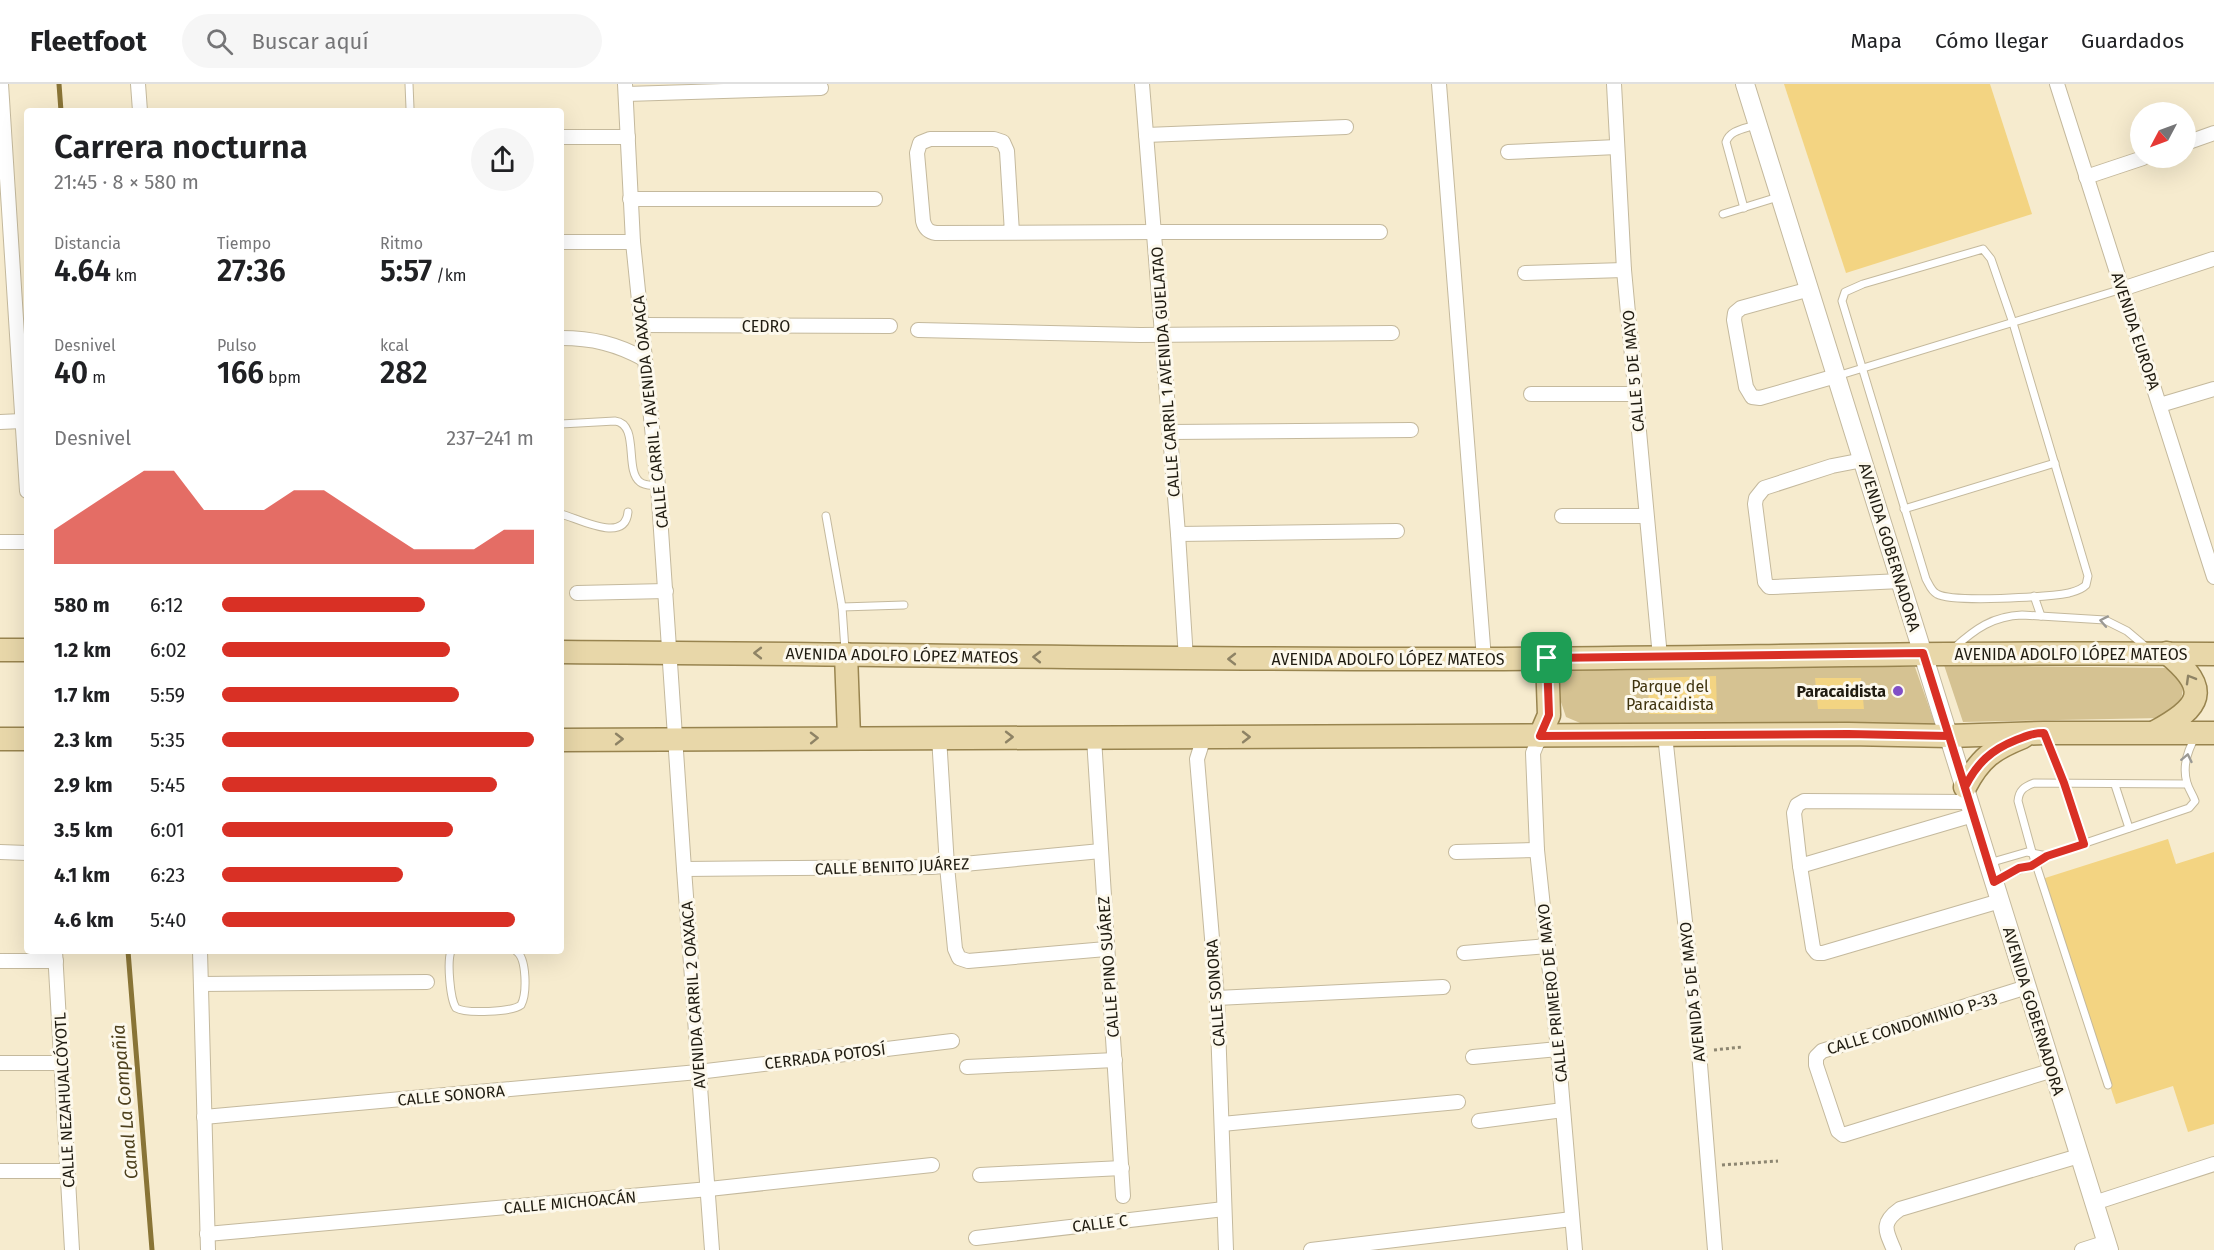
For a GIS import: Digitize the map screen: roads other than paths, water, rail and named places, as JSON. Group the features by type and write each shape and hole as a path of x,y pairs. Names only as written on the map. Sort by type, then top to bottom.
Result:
{"main road":[{"path":"0,650 24,650"},
{"name":"AVENIDA ADOLFO LÓPEZ MATEOS","path":"564,652 1186,659 1484,659 1923,653 2214,654"},
{"path":"2154,733 2192,707 2196,695 2193,679 2160,653"},
{"path":"846,654 849,737"},
{"path":"1540,736 1549,715 1547,658"},
{"path":"1969,801 1973,771 1984,757 2005,744 2039,733"},
{"path":"564,740 1848,734 1949,736 2039,733 2206,733"},
{"path":"0,739 24,739"}],"street":[{"path":"1,84 6,249 24,449"},
{"path":"138,84 140,108"},
{"name":"CALLE CARRIL 1 AVENIDA GUELATAO","path":"1142,84 1186,659"},
{"path":"1439,84 1484,659"},
{"name":"CALLE 5 DE MAYO","path":"1614,84 1624,270 1660,657"},
{"name":"AVENIDA GOBERNADORA","path":"1745,84 2108,1246"},
{"name":"AVENIDA EUROPA","path":"2056,84 2214,578"},
{"path":"626,89 821,88"},
{"name":"CALLE CARRIL 1 AVENIDA OAXACA","path":"626,89 633,242 658,486 675,739"},
{"path":"1146,135 1346,127"},
{"path":"2196,139 2214,133"},
{"path":"564,137 628,137"},
{"path":"1012,233 1007,151 1003,142 994,139 940,139 925,140 920,143 917,153 923,221 927,230 936,233 1012,233 1155,232 1380,232"},
{"path":"1508,152 1617,147"},
{"path":"2086,177 2130,162"},
{"path":"630,199 875,199"},
{"path":"564,242 633,242"},
{"path":"2122,289 2213,259"},
{"path":"1525,273 1624,270"},
{"path":"1810,290 1741,308 1735,313 1734,320 1746,387 1752,397 1760,398 1836,376"},
{"name":"CEDRO","path":"642,325 890,327"},
{"path":"918,330 1161,334 1392,333"},
{"path":"564,338 609,342 644,359"},
{"path":"2160,405 2214,389"},
{"path":"1532,394 1636,394"},
{"path":"0,422 22,421"},
{"path":"1169,432 1411,430"},
{"path":"1863,460 1832,466 1764,488 1758,493 1755,504 1765,582 1769,587 1773,587 1900,581"},
{"path":"1562,516 1646,516"},
{"path":"1178,534 1397,531"},
{"path":"0,542 24,542"},
{"path":"577,593 666,591"},
{"name":"AVENIDA 5 DE MAYO","path":"1665,735 1699,1052 1715,1250"},
{"name":"CALLE PRIMERO DE MAYO","path":"1540,736 1533,753 1537,850 1558,1049 1575,1250"},
{"path":"939,737 947,866 955,949 959,958 968,962 1106,950"},
{"name":"CALLE SONORA","path":"1204,737 1197,759 1217,998 1226,1250"},
{"name":"CALLE PINO SUÁREZ","path":"1094,738 1123,1196"},
{"name":"AVENIDA CARRIL 2 OAXACA","path":"675,739 712,1250"},
{"path":"1800,866 1969,801"},
{"path":"1969,801 1801,803 1795,808 1800,866 1813,948 1820,954 2000,901"},
{"path":"1456,852 1537,850"},
{"name":"CALLE BENITO JUÁREZ","path":"684,869 947,866 1101,851"},
{"path":"0,852 24,853"},
{"path":"1464,953 1548,946"},
{"path":"200,954 208,1250"},
{"path":"0,961 56,956"},
{"name":"CALLE NEZAHUALCÓYOTL","path":"56,956 72,1250"},
{"path":"201,984 427,982"},
{"path":"1217,998 1443,987"},
{"name":"CALLE CONDOMINIO P-33","path":"2027,987 1822,1051 1815,1060 1820,1076 1838,1131 1843,1135 2053,1070"},
{"name":"CERRADA POTOSÍ","path":"698,1072 952,1041"},
{"path":"1473,1057 1558,1049"},
{"path":"968,1068 1114,1060"},
{"path":"0,1063 62,1063"},
{"name":"CALLE SONORA","path":"204,1117 698,1072"},
{"path":"1222,1124 1458,1102"},
{"path":"1479,1121 1563,1110"},
{"path":"1893,1250 1886,1223 1900,1209 2079,1155"},
{"path":"2094,1203 2214,1164"},
{"name":"CALLE MICHOACÁN","path":"207,1234 709,1189 932,1165"},
{"path":"981,1175 1122,1168"},
{"path":"0,1171 68,1171"},
{"name":"CALLE C","path":"976,1238 1224,1209"},
{"path":"1311,1250 1572,1219"},
{"path":"2082,1250 2108,1246"}],"lane":[{"path":"410,84 410,108"},
{"path":"1744,208 1726,142 1729,135 1758,124"},
{"path":"1723,214 1780,196"},
{"path":"1983,249 1991,259 2013,323 2088,581 2078,590 2034,596 1963,598 1938,595 1926,579 1842,297 1849,290 1894,274 1983,249"},
{"path":"1836,376 2122,289"},
{"path":"564,424 615,421 623,423 628,431 637,478 643,484 658,486"},
{"path":"1904,509 2055,463"},
{"path":"564,515 614,529 627,521 628,512"},
{"path":"826,516 842,607 846,654"},
{"path":"2034,596 2041,616"},
{"path":"842,607 904,605"},
{"path":"1948,653 1972,631 1993,620 2010,615 2105,620 2127,631 2160,653"},
{"path":"2039,733 2064,783 2084,844"},
{"path":"1994,882 2047,856 2189,808 2194,801 2185,773 2186,756 2206,733"},
{"path":"2108,1084 2032,852 2018,801 2019,795 2026,786 2034,783 2187,784"},
{"path":"2115,784 2129,828"},
{"path":"1988,863 2023,853 2032,852 2047,856"},
{"path":"450,954 452,999 456,1008 465,1011 512,1009 521,1005 524,996 523,962 520,954"}],"waterway":[{"name":"Canal La Compañia","path":"59,84 61,108"},
{"name":"Canal La Compañia","path":"128,954 152,1250"}],"place":[{"name":"Paracaidista","path":"1898,691"}],"park label":[{"name":"Parque del Paracaidista","path":"1670,695"}]}
